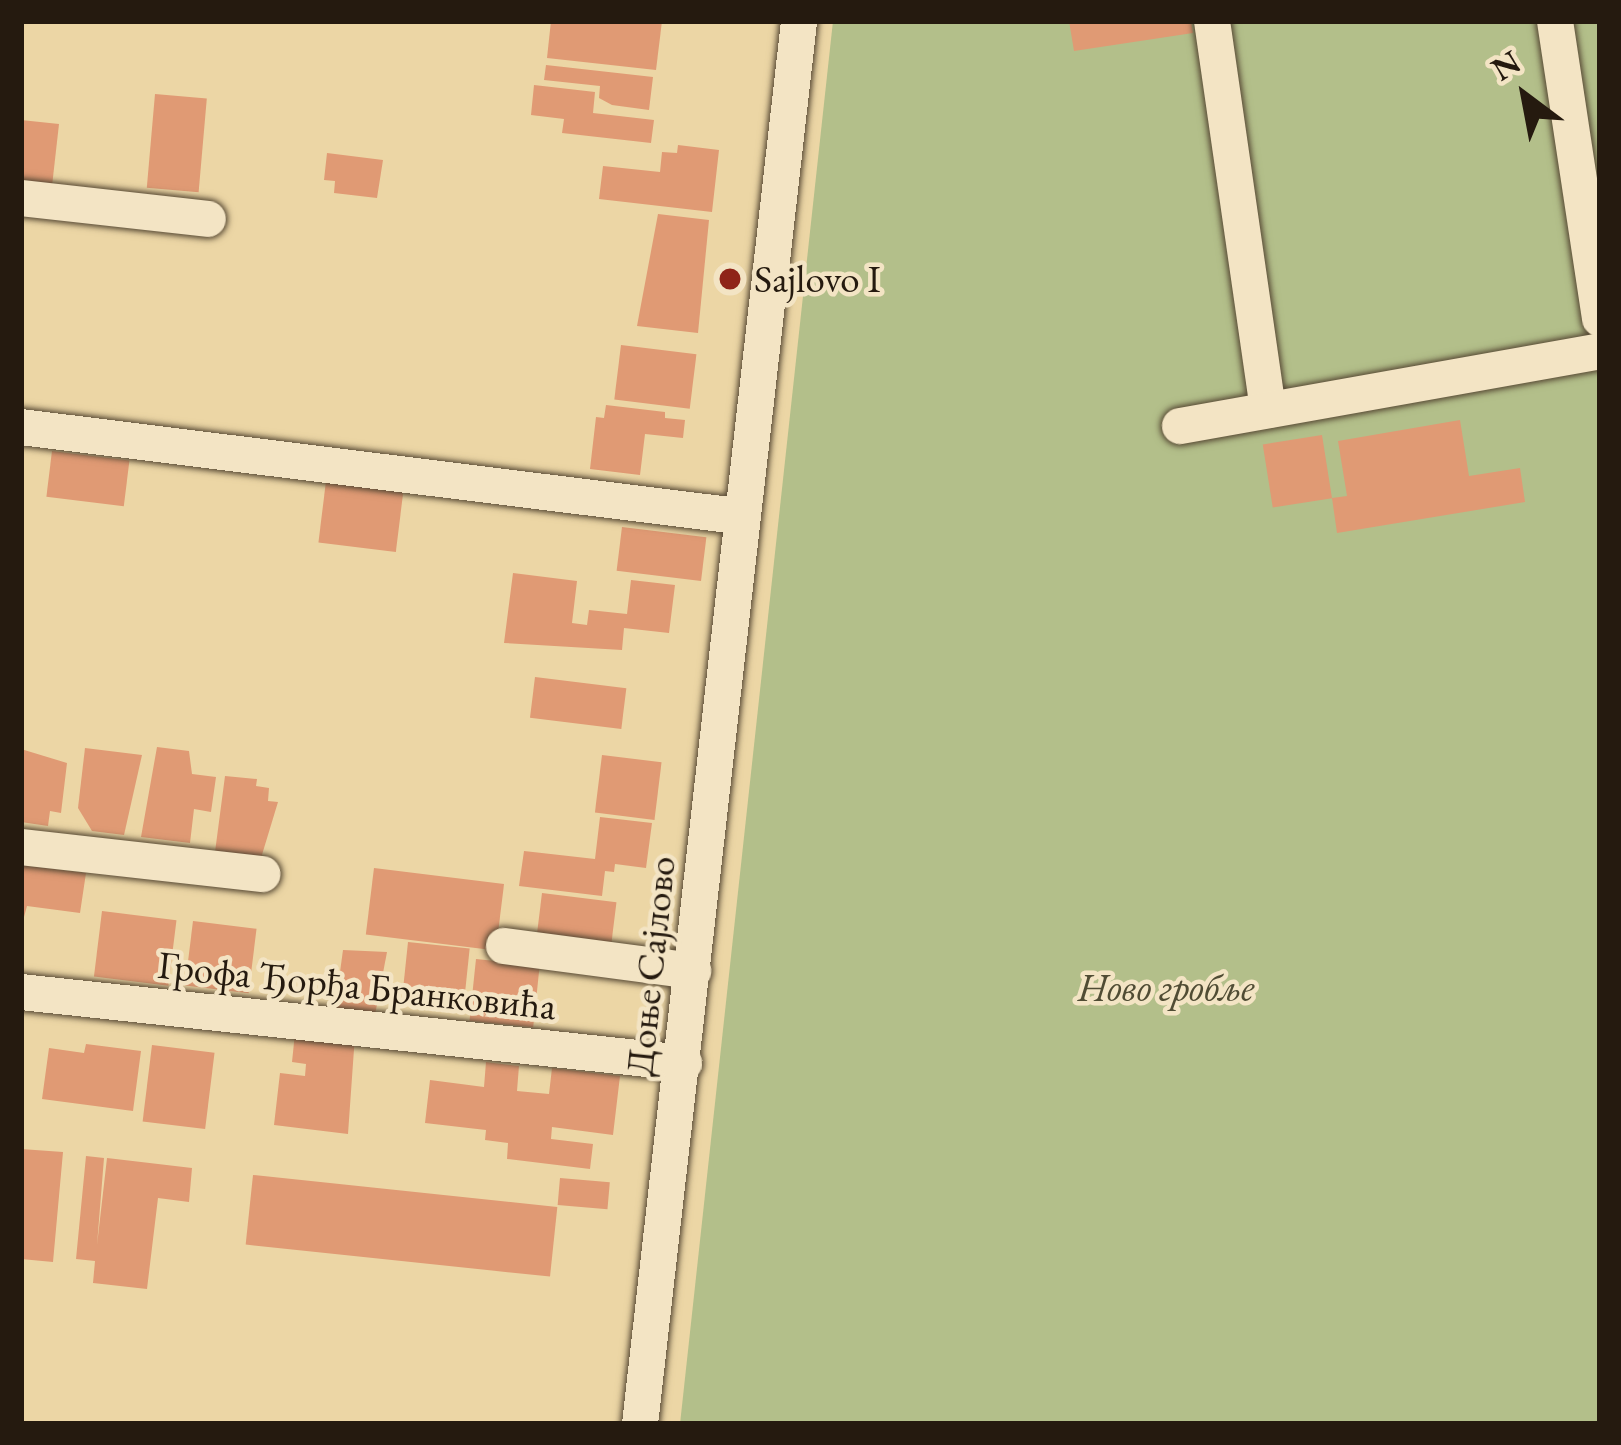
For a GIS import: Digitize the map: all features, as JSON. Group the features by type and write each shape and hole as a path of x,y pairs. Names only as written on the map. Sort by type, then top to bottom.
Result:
{"street":[{"name":"Доње Сајлово","path":"640,1424 684,1064 738,516 800,21"},
{"path":"1212,21 1268,410"},
{"path":"1555,21 1600,319"},
{"path":"21,198 208,219"},
{"path":"1180,426 1600,351"},
{"path":"21,427 738,516"},
{"path":"21,847 262,874"},
{"path":"504,946 693,971"},
{"name":"Грофа Ђорђа Бранковића","path":"21,992 684,1064"}],"green space":[{"name":"Ново гробље","path":"833,21 1600,21 1600,1424 680,1424"}],"building":[{"path":"551,21 662,21 656,70 547,58"},
{"path":"1069,21 1191,21 1193,33 1074,51"},
{"path":"546,65 653,77 649,110 612,105 599,98 600,86 544,80"},
{"path":"534,85 595,92 593,113 654,120 651,143 562,133 564,119 531,115"},
{"path":"155,94 207,99 199,192 147,188"},
{"path":"21,120 59,124 52,186 21,182"},
{"path":"678,145 719,150 712,212 599,199 603,166 660,172 662,152 677,153"},
{"path":"327,153 383,160 377,198 334,193 335,181 324,180"},
{"path":"658,214 709,220 698,333 637,326"},
{"path":"621,345 696,354 690,409 614,400"},
{"path":"606,405 665,412 665,418 685,420 683,438 645,434 640,475 590,469 596,417 604,418"},
{"path":"1460,420 1469,476 1520,468 1525,502 1337,533 1332,498 1347,496 1338,441"},
{"path":"1322,435 1332,498 1273,508 1263,444"},
{"path":"52,451 129,461 124,506 46,497"},
{"path":"326,481 403,491 396,552 318,543"},
{"path":"622,527 706,537 701,581 617,571"},
{"path":"513,573 577,581 572,623 587,625 589,610 627,614 631,580 675,585 669,633 624,628 622,650 504,643"},
{"path":"535,677 626,688 621,729 530,718"},
{"path":"157,747 189,751 192,774 216,777 211,812 194,809 190,843 141,837"},
{"path":"85,748 142,755 124,835 92,831 78,808"},
{"path":"21,749 67,763 61,813 50,811 48,826 21,822"},
{"path":"602,755 662,762 654,820 595,813"},
{"path":"225,776 257,779 256,786 269,788 268,801 278,802 261,858 215,852"},
{"path":"600,817 652,823 646,868 615,864 614,872 605,871 602,896 519,886 524,851 595,859"},
{"path":"21,865 86,873 80,913 27,906 21,928"},
{"path":"374,868 504,884 496,950 366,935"},
{"path":"542,893 616,902 610,952 536,943"},
{"path":"102,911 176,920 168,986 94,977"},
{"path":"193,921 257,929 249,993 185,986"},
{"path":"408,942 470,948 464,1000 403,994"},
{"path":"343,950 387,952 374,1020 334,1016"},
{"path":"476,959 540,966 533,1027 470,1021"},
{"path":"295,1033 355,1035 348,1134 274,1125 280,1073 305,1076 306,1064 292,1062"},
{"path":"86,1044 141,1051 133,1111 42,1099 49,1048 84,1053"},
{"path":"152,1045 215,1053 205,1129 143,1121"},
{"path":"486,1062 519,1066 517,1091 549,1094 552,1068 620,1076 613,1135 552,1127 551,1139 593,1144 590,1169 507,1159 508,1143 485,1140 486,1130 425,1123 430,1080 484,1087"},
{"path":"21,1149 63,1152 53,1262 21,1259"},
{"path":"86,1156 104,1158 97,1245 107,1158 192,1168 189,1202 158,1198 147,1289 93,1283 95,1261 76,1259"},
{"path":"253,1175 557,1207 550,1277 246,1245"},
{"path":"560,1178 610,1182 607,1209 558,1205"}],"place":[{"name":"Sajlovo I","path":"730,279"}]}
